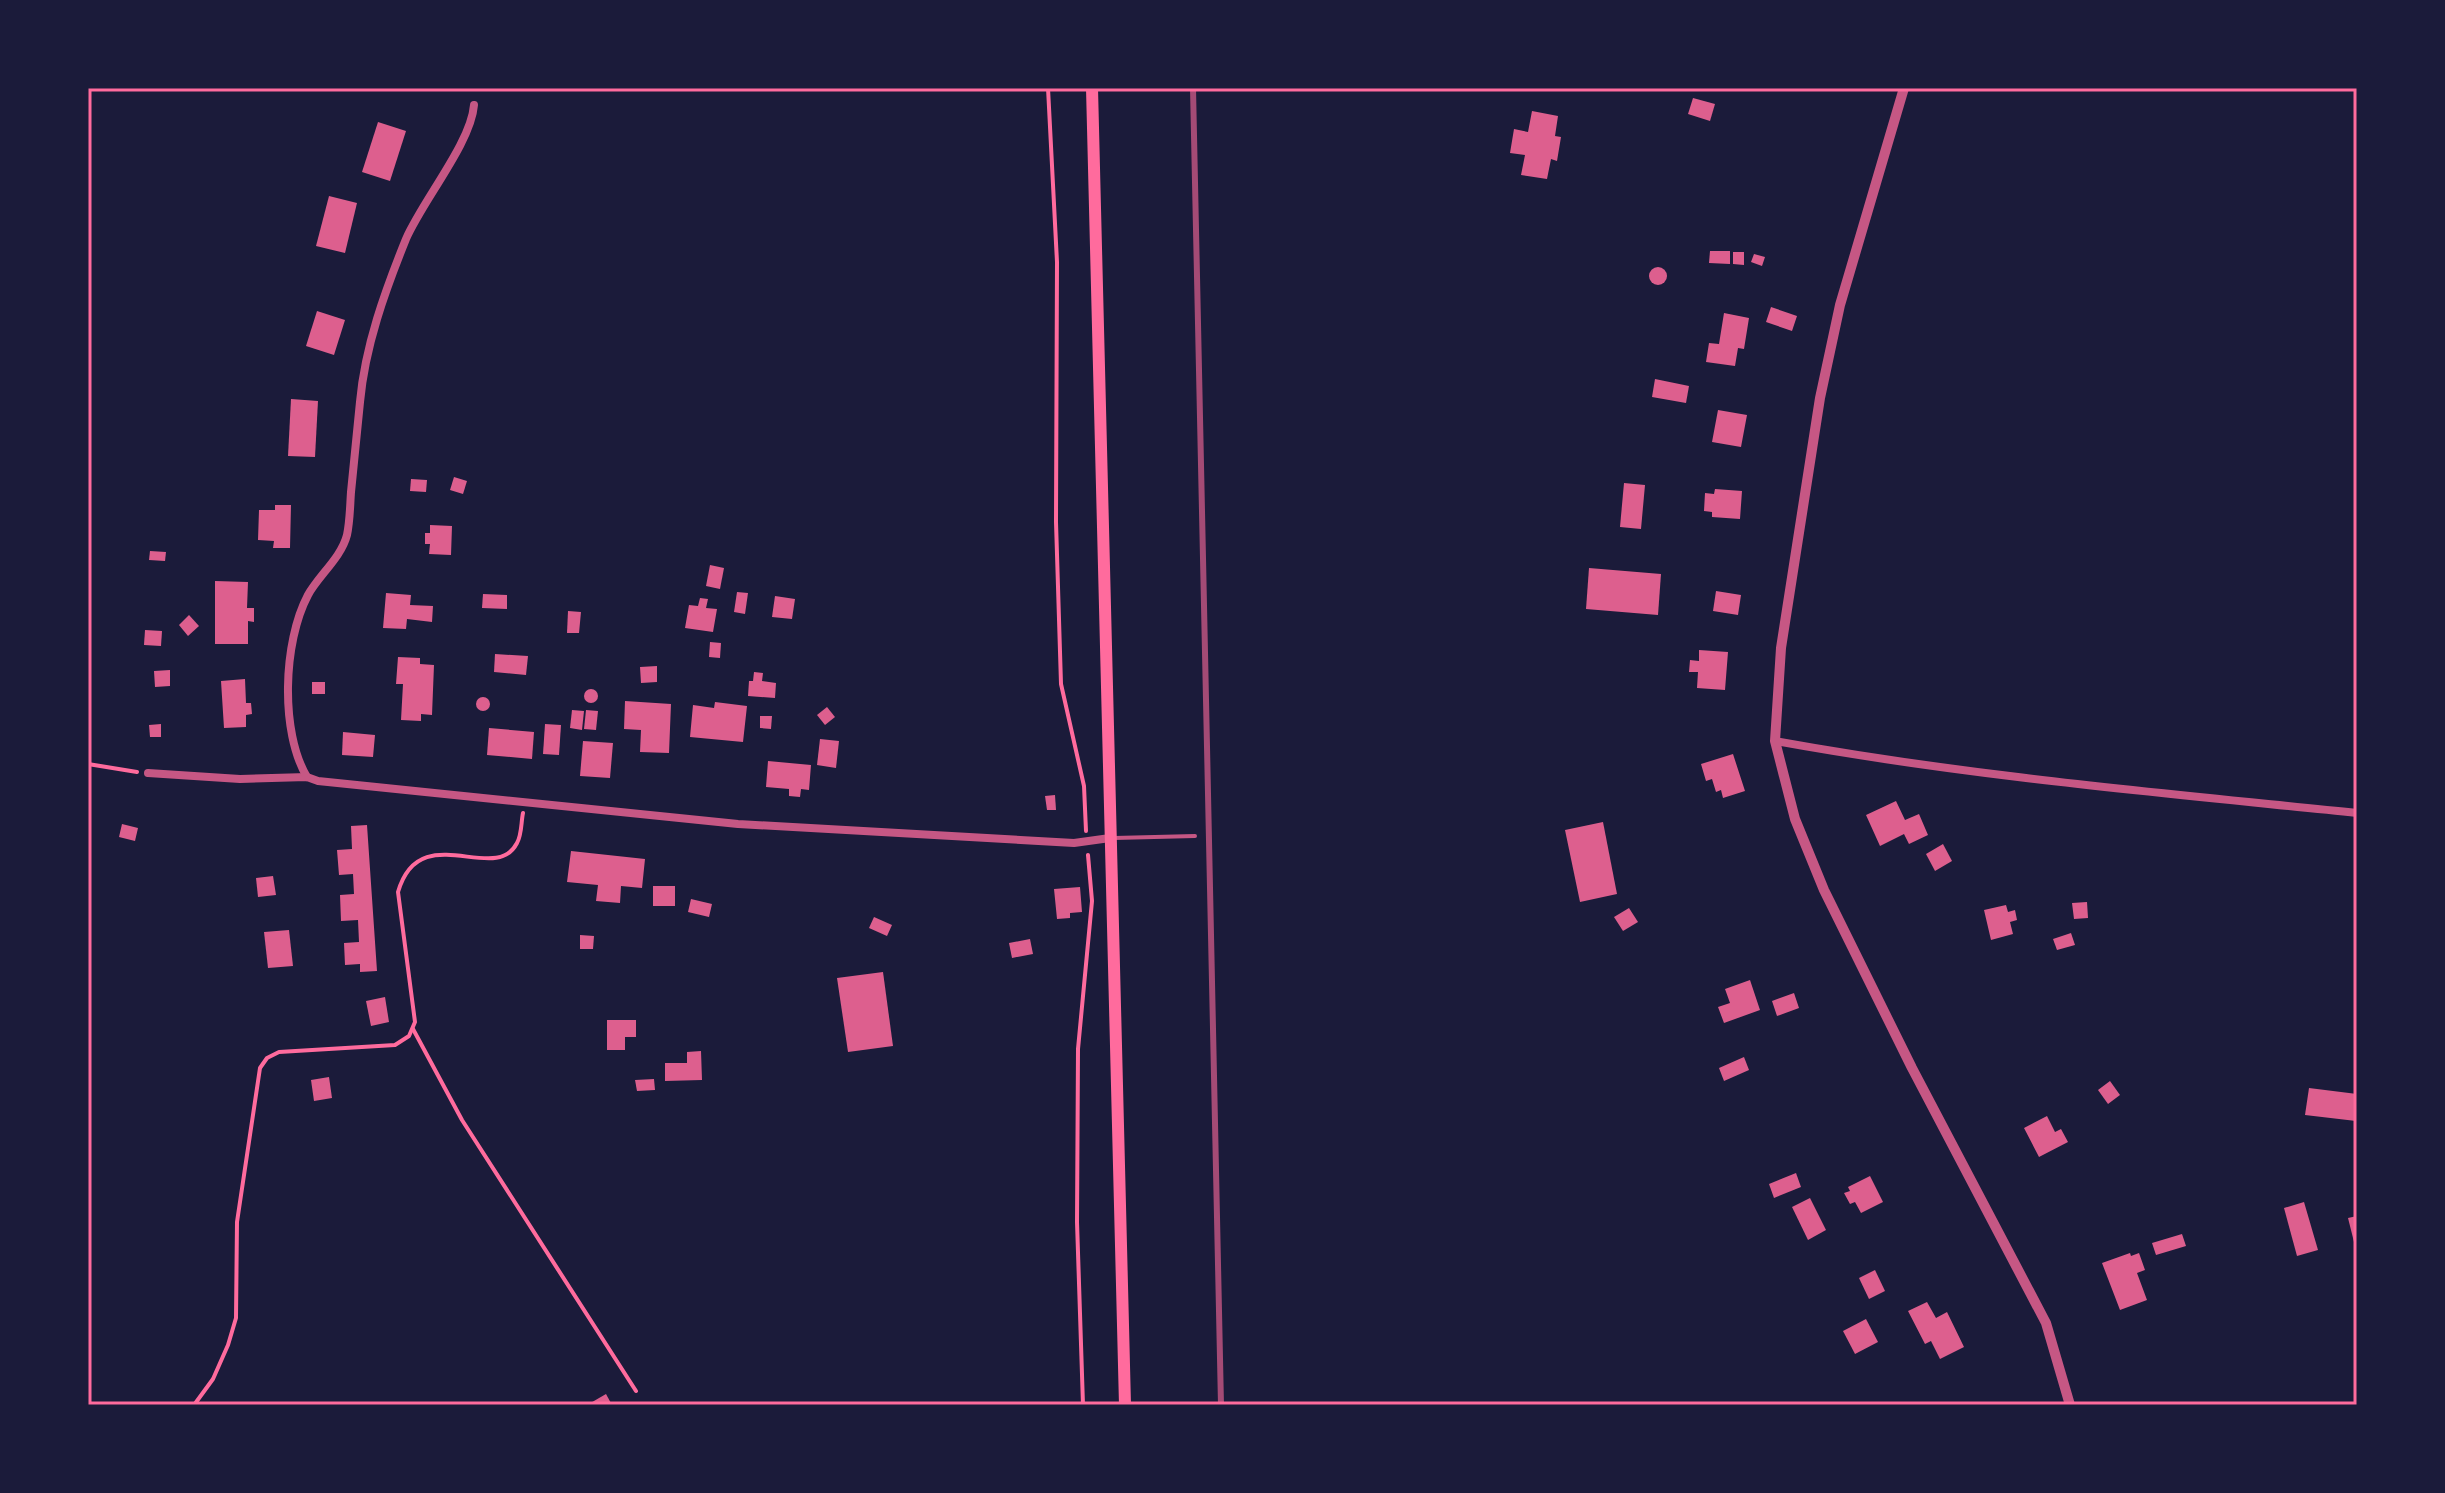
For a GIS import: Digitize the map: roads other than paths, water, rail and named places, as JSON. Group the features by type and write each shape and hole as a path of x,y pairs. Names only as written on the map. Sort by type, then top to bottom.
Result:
{"main road":[{"path":"1092,88 1125,1405"}],"street":[{"path":"1904,88 1840,305 1820,398 1781,648 1775,741 1795,819 1824,890 1912,1068 2036,1303 2053,1343 2070,1405"},
{"path":"307,777 297,757 289,716 291,653 296,625 311,590 336,557 347,536 360,398 372,334 406,239 465,135 472,121 474,105"},
{"path":"1775,741 1836,752 2123,789 2357,813"},
{"path":"148,773 240,779 307,777 318,781 738,824 995,839 1086,842 1110,838"}],"lane":[{"path":"1110,838 1195,836"}],"railway":[{"path":"1193,88 1221,1405"}]}
